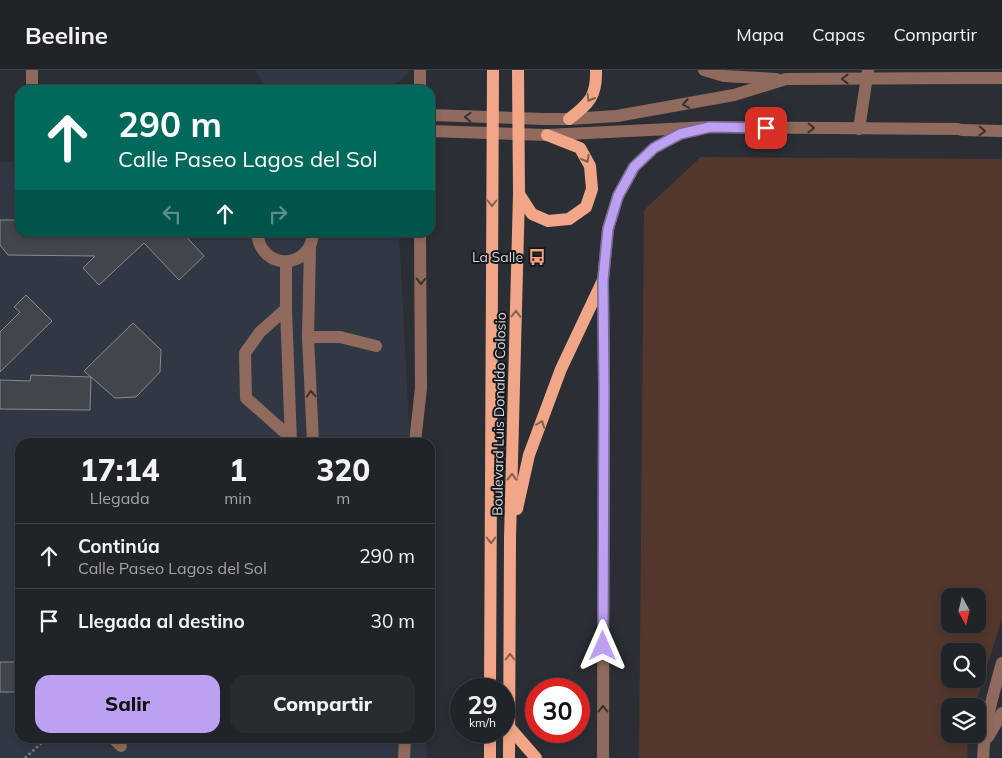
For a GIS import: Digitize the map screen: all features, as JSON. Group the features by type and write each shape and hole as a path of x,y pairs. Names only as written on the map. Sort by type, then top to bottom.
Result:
{"main road":[{"name":"Boulevard Luis Donaldo Colosio","path":"490,678 493,70"},
{"name":"Boulevard Luis Donaldo Colosio","path":"509,678 510,538 519,194 518,70"},
{"path":"569,119 586,106 595,90 596,70"},
{"path":"519,194 532,214 548,221 569,219 586,207 592,189 590,166 580,148 547,135"},
{"path":"510,538 529,455 562,369 603,280"},
{"path":"515,734 536,758"},
{"path":"490,743 490,758"},
{"name":"Boulevard Luis Donaldo Colosio","path":"509,743 509,758"}],"street":[{"path":"32,70 32,85"},
{"path":"420,70 420,85"},
{"path":"704,70 724,76 786,79 867,74 1002,78"},
{"path":"859,129 867,74"},
{"path":"435,115 569,119 617,116 734,95 786,79"},
{"path":"603,758 603,280 608,229 618,196 634,167 654,148 680,134 710,127"},
{"path":"435,131 547,135 710,127 1002,131"},
{"path":"258,237 262,250 269,256 286,262 300,258 310,247 313,237"},
{"path":"415,438 421,388 420,237"},
{"path":"310,247 308,337 313,438"},
{"path":"286,262 291,438"},
{"path":"286,309 260,332 245,353 246,398 289,438"},
{"path":"308,337 340,337 376,346"},
{"path":"986,733 1002,663"},
{"path":"986,740 1002,714"},
{"path":"404,758 405,743"},
{"path":"983,758 984,743"}],"path":[{"path":"25,758 42,743"}],"shaded area":[{"path":"255,70 410,70 393,85 265,85"},
{"path":"701,157 1002,159 1002,618 986,670 986,643 941,643 941,688 981,688 977,698 941,698 941,743 968,743 967,758 639,758 644,210"},
{"path":"15,161 15,237 399,237 410,438 15,438 15,743 426,743 427,758 0,758 0,162"}],"building":[{"path":"0,220 15,220 15,237 187,237 204,256 179,280 144,243 99,285 83,268 95,256 8,255 0,245"},
{"path":"26,295 52,321 0,372 0,332 20,312 14,307"},
{"path":"133,323 161,350 160,372 136,397 115,398 84,371"},
{"path":"31,375 91,377 90,410 0,409 0,380 30,381"},
{"path":"0,662 15,662 15,692 0,692"}],"place":[{"name":"La Salle","path":"537,257"}],"route":[{"path":"603,646 603,280 608,229 618,196 634,167 654,148 680,134 710,127 766,128"}]}
